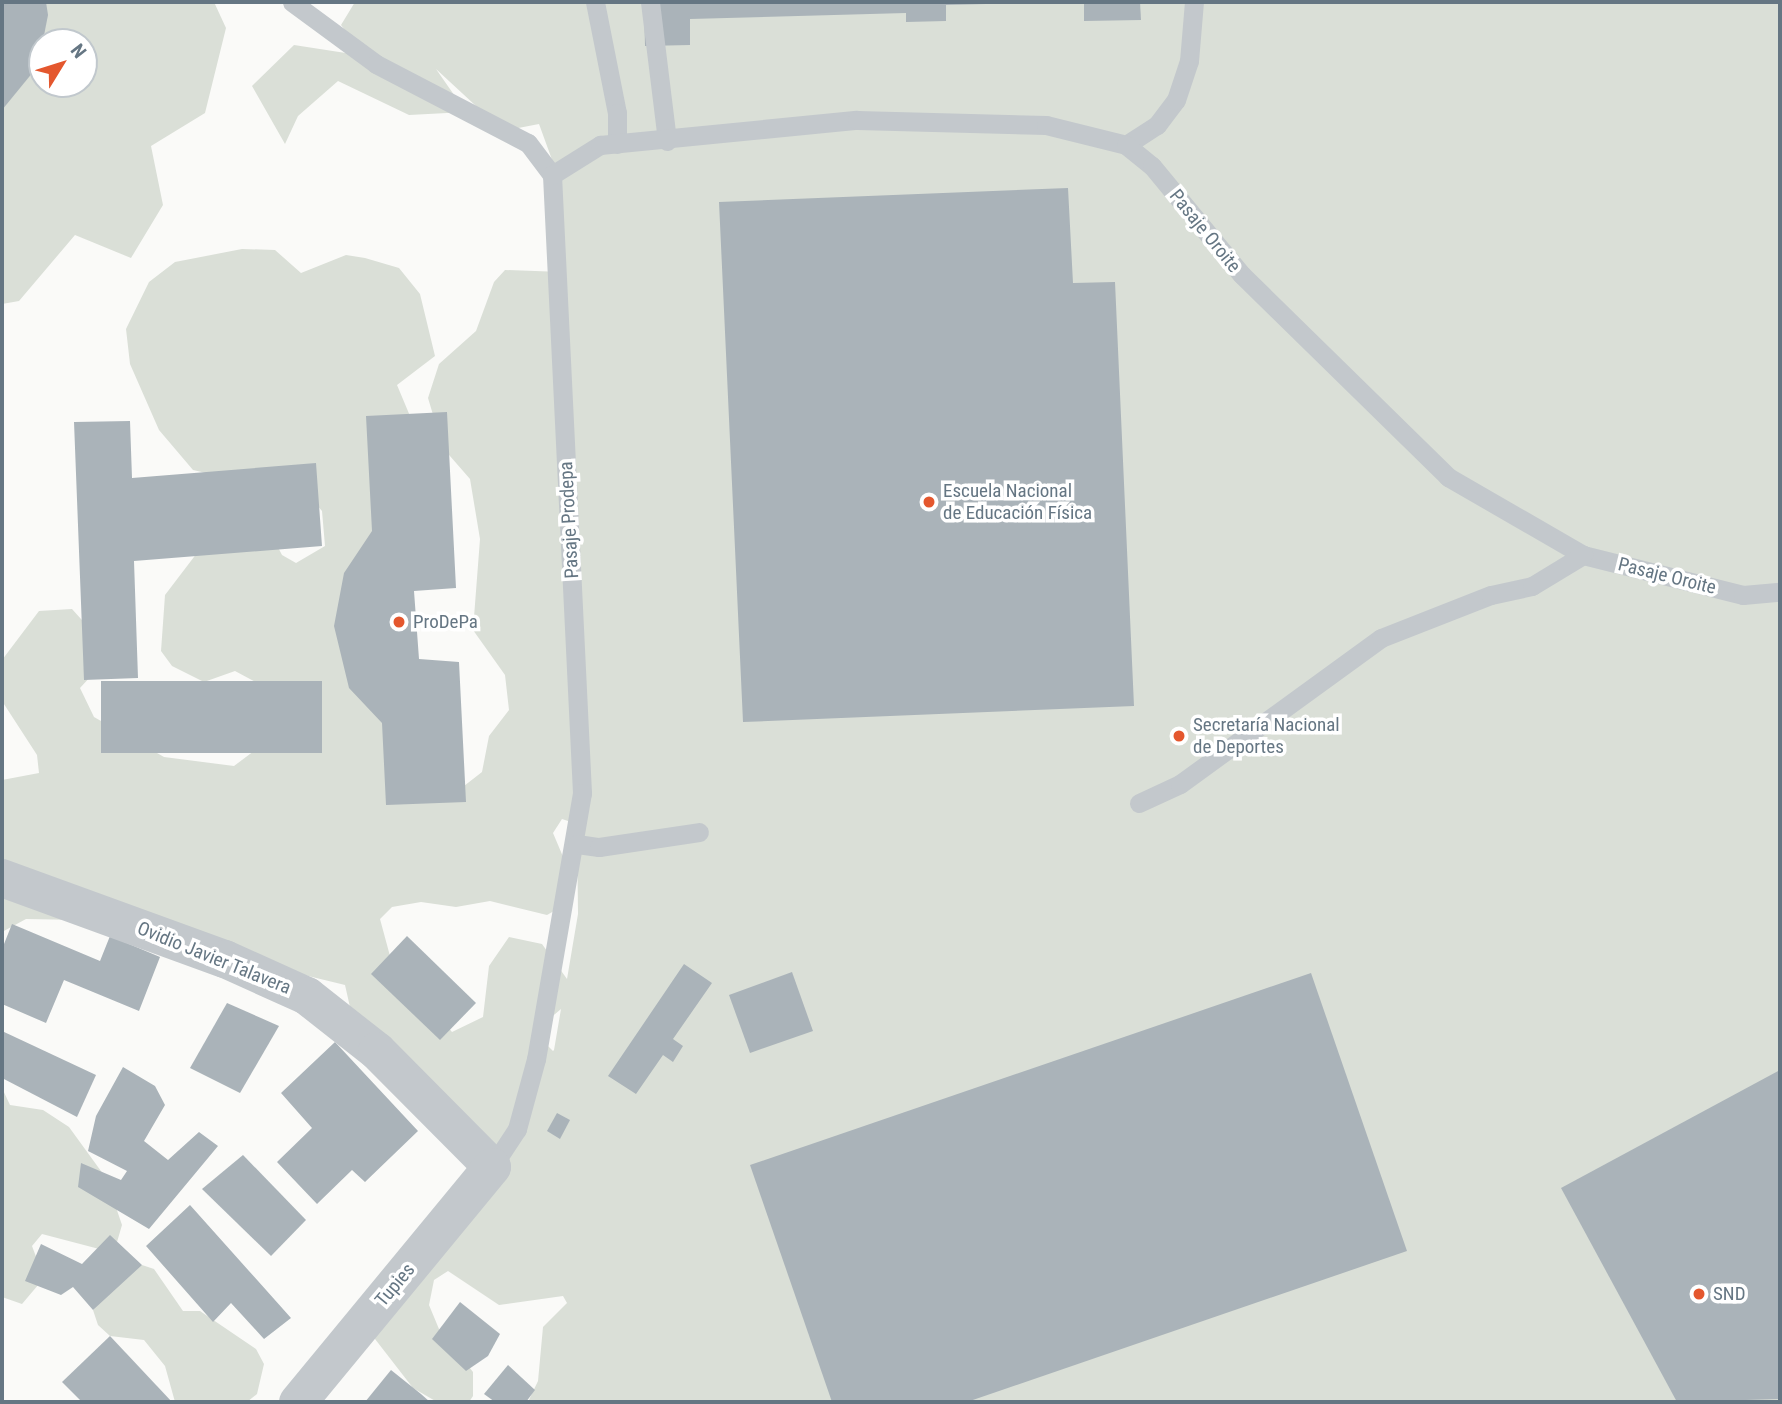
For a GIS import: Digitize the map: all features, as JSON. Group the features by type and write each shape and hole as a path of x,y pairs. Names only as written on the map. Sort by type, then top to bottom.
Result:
{"street":[{"name":"Ovidio Javier Talavera","path":"2,878 225,958 307,996 377,1051 492,1167"},
{"name":"Tupies","path":"298,1402 492,1167"}],"lane":[{"path":"292,2 376,64 527,143 552,174"},
{"path":"595,2 617,113 617,144"},
{"path":"650,2 667,141"},
{"path":"1126,145 1157,125 1175,100 1189,61 1194,2"},
{"name":"Pasaje Oroite","path":"552,174 600,145 667,141 856,120 1046,125 1126,145 1152,166 1242,275 1448,477 1583,555 1743,595 1780,592"},
{"name":"Pasaje Prodepa","path":"492,1167 517,1129 536,1059 577,844 582,793 552,174"},
{"path":"1139,803 1180,785 1381,638 1491,595 1532,586 1583,555"},
{"path":"577,844 599,847 699,832"}],"shaded area":[{"path":"2,2 214,2 226,28 205,113 151,146 163,205 131,258 75,235 19,301 2,304"},
{"name":"Secretaría Nacional de Deportes","path":"355,2 1780,2 1780,1402 528,1402 538,1381 543,1327 567,1303 563,1296 499,1305 448,1271 434,1280 429,1305 439,1329 473,1372 473,1396 469,1402 437,1402 413,1388 375,1339 374,1324 485,1186 352,1016 345,985 80,920 26,919 2,932 2,780 39,773 37,755 2,701 2,660 39,611 72,609 90,629 91,676 80,688 94,717 164,757 234,766 262,745 265,687 235,671 204,682 172,666 161,651 165,595 213,532 267,526 282,555 296,563 325,546 322,511 310,497 193,470 159,430 130,364 126,329 149,282 175,262 242,249 275,250 301,273 346,255 399,268 420,294 435,356 397,385 410,416 363,575 455,793 482,772 489,736 509,710 505,675 473,630 480,539 470,479 443,448 428,398 439,364 476,331 494,282 505,270 562,272 559,179 539,124 503,131 436,69 466,112 409,115 338,81 298,116 285,144 252,86 294,45 365,56 341,25","holes":["562,819 577,824 578,914 567,979 542,944 509,937 489,966 483,1017 452,1032 390,956 380,919 392,907 421,902 456,907 490,901 547,915 561,907 572,878 553,833","561,1009 554,1050 553,1051 543,1041 542,1025"]},
{"path":"2,1088 10,1105 43,1110 69,1127 106,1178 122,1225 117,1242 103,1250 42,1234 32,1246 44,1278 22,1304 2,1297"},
{"path":"142,1265 154,1269 183,1311 200,1311 256,1349 264,1364 257,1394 247,1402 175,1402 165,1366 144,1340 110,1336 98,1325 93,1310 126,1269"}],"building":[{"path":"2,2 46,2 48,15 45,28 28,28 28,78 2,110"},
{"path":"644,2 986,4 946,5 946,21 906,22 906,13 690,19 690,45 645,46"},
{"path":"1084,2 1140,2 1141,20 1084,21"},
{"name":"Escuela Nacional de Educación Física","path":"1068,188 1073,283 1115,282 1134,706 743,722 719,202"},
{"path":"447,412 456,588 414,591 419,659 459,662 466,802 386,805 382,723 349,688 334,626 344,573 372,531 366,416"},
{"path":"130,421 132,478 316,463 322,546 134,561 138,678 84,680 74,422"},
{"path":"101,681 322,681 322,753 101,753"},
{"path":"12,924 100,961 110,936 160,957 139,1011 64,980 46,1023 2,1004 2,949"},
{"path":"407,936 476,1003 440,1040 371,974"},
{"path":"684,964 712,983 673,1039 683,1046 673,1062 663,1055 636,1094 608,1076"},
{"path":"792,972 813,1031 750,1053 729,995"},
{"path":"1311,973 1407,1251 967,1402 832,1402 750,1165"},
{"path":"227,1003 279,1026 240,1093 190,1068"},
{"path":"2,1031 96,1075 77,1117 2,1078"},
{"path":"335,1042 418,1131 365,1182 352,1170 317,1204 277,1162 312,1128 281,1093"},
{"path":"123,1067 155,1086 165,1105 144,1141 168,1160 199,1132 218,1146 149,1229 78,1187 81,1163 121,1180 127,1171 88,1151 96,1116"},
{"name":"SND","path":"1780,1070 1780,1399 1677,1402 1561,1188"},
{"path":"557,1113 570,1120 560,1139 547,1131"},
{"path":"243,1155 306,1220 271,1256 202,1189"},
{"path":"190,1205 291,1318 264,1339 231,1303 213,1322 146,1246"},
{"path":"110,1235 142,1265 93,1310 73,1287 61,1295 25,1281 41,1244 82,1264"},
{"path":"460,1302 500,1334 488,1356 466,1371 432,1339"},
{"path":"110,1336 172,1402 82,1402 62,1382"},
{"path":"508,1365 535,1390 526,1402 495,1402 484,1394"},
{"path":"391,1370 421,1394 430,1402 365,1402"}],"place":[{"name":"Escuela Nacional de Educación Física","path":"929,502"},
{"name":"ProDePa","path":"399,622"},
{"name":"Secretaría Nacional de Deportes","path":"1179,736"},
{"name":"SND","path":"1699,1294"}]}
